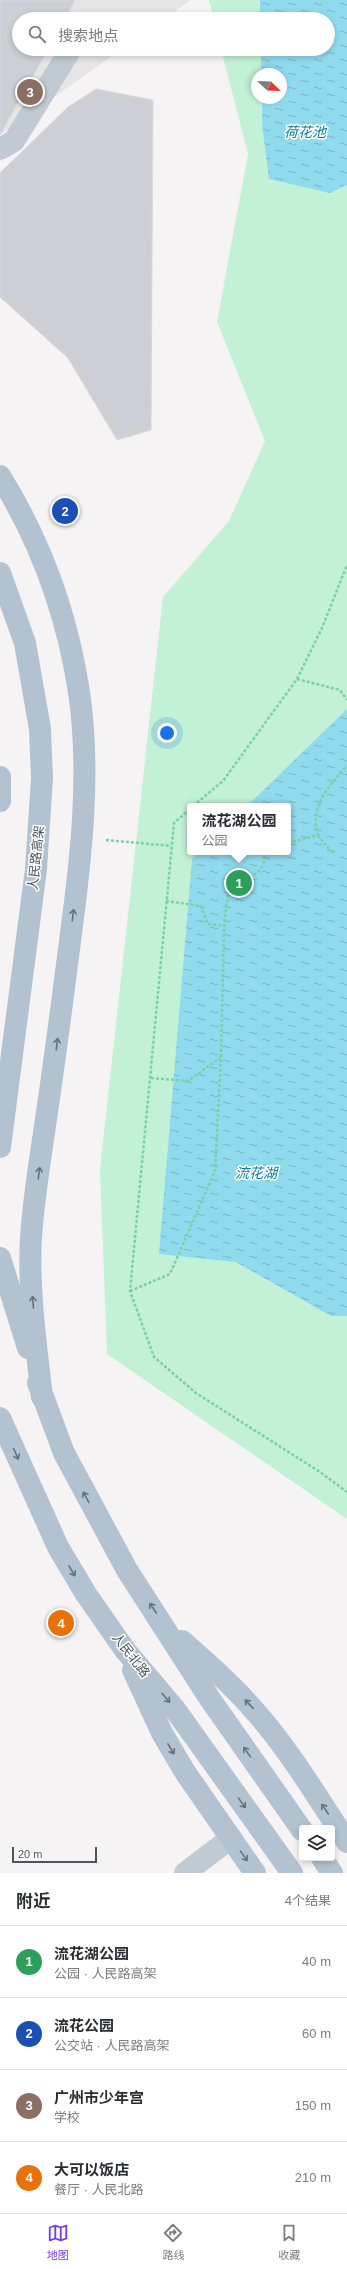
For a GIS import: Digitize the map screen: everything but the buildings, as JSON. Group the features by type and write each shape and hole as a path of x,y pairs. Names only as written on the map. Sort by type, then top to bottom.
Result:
{"main road":[{"path":"0,476 20,508 40,551 60,605 69,638 79,693 82,742 82,838 78,880 31,1237 35,1335 42,1397"},
{"name":"人民路高架","path":"0,573 13,605 25,643 40,729 42,778 40,823 30,912 0,1147"},
{"path":"0,777 0,801"},
{"path":"0,1258 42,1397 64,1453 85,1495 127,1570 166,1627 210,1699 299,1826"},
{"name":"人民北路","path":"0,1418 58,1547 86,1594 125,1650 174,1708 292,1873"},
{"path":"166,1627 224,1677 254,1710 291,1758 347,1842"},
{"path":"125,1650 162,1733 185,1772 255,1873"},
{"path":"324,1861 332,1873"}],"street":[{"path":"0,149 14,141 67,56"},
{"path":"184,1873 231,1838"}],"path":[{"path":"197,803 223,781 297,679 322,628 347,565"},
{"path":"297,679 340,690 347,700"},
{"path":"334,852 326,846 318,835 315,824 316,805 323,794 347,765"},
{"path":"187,811 174,822 171,846 151,1078 130,1291 154,1357 196,1393 320,1472 347,1492"},
{"path":"291,842 318,835"},
{"path":"82,838 171,846"},
{"path":"130,1291 170,1274 215,1170 221,1058 224,926 228,894 261,869 267,855"},
{"path":"166,901 201,906 208,924 224,926"},
{"path":"151,1078 188,1082 221,1058"}],"shaded area":[{"path":"0,0 191,0 174,12 12,12 12,56 112,56 0,135"}],"green space":[{"path":"209,0 347,0 347,1519 107,1354 100,1169 163,597 229,521 265,441 217,322 248,154 223,56 335,56 335,12 212,12"}],"water":[{"name":"荷花池","path":"260,0 347,0 347,185 330,193 269,179 262,125 262,104 287,104 287,68 261,68 261,56 335,56 335,12 260,12"},
{"name":"流花湖","path":"347,709 347,1316 331,1316 236,1262 159,1254 192,859 196,855 291,855 291,803 250,803"}],"place":[{"name":"广州市少年宫","path":"30,92"},
{"name":"流花公园","path":"65,511"},
{"name":"流花湖公园","path":"239,883"},
{"name":"大可以饭店","path":"61,1623"}]}
